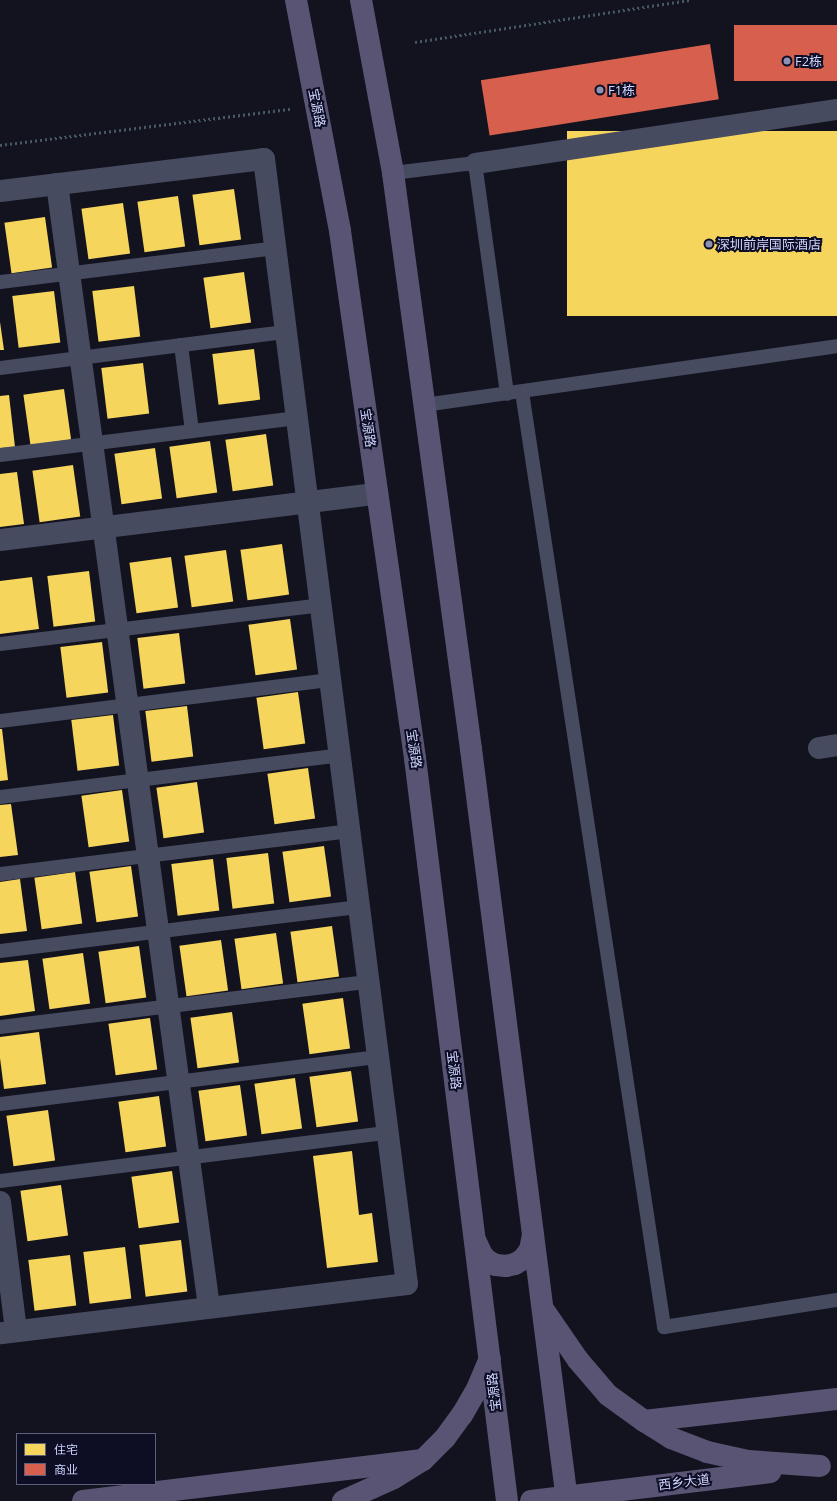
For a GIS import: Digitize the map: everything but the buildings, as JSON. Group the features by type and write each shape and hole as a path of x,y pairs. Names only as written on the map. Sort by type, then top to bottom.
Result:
{"main road":[{"name":"宝源路","path":"296,0 340,231 415,758 507,1501"},
{"path":"361,0 392,173 471,749 567,1499"},
{"path":"475,1239 482,1255 488,1261 496,1265 506,1266 515,1264 523,1259 530,1250 533,1233"},
{"path":"542,1308 578,1360 608,1395 671,1438 707,1452 748,1461 828,1465"},
{"path":"342,1501 394,1478 423,1460 445,1438 462,1415 477,1389 490,1358"},
{"path":"644,1421 837,1399"},
{"path":"83,1501 423,1460"},
{"name":"西乡大道","path":"531,1501 567,1499 828,1465"}],"street":[{"path":"475,163 837,109"},
{"path":"0,191 264,159 407,1284 8,1332 0,1202"},
{"path":"57,184 209,1307"},
{"path":"0,540 377,494"}],"lane":[{"path":"392,173 475,163 507,394"},
{"path":"0,282 276,248"},
{"path":"0,368 286,332"},
{"path":"181,345 192,431"},
{"path":"424,406 837,346"},
{"path":"522,392 664,1327 837,1300"},
{"path":"0,456 298,418"},
{"path":"0,644 321,605"},
{"path":"0,720 330,680"},
{"path":"0,797 340,755"},
{"path":"0,874 350,831"},
{"path":"0,950 359,907"},
{"path":"0,1027 368,982"},
{"path":"0,1104 378,1057"},
{"path":"0,1180 388,1133"}],"path":[{"path":"415,42 690,0"},
{"path":"0,145 317,106"}],"place":[{"name":"F2栋","path":"787,61"},
{"name":"F1栋","path":"600,90"},
{"name":"深圳前岸国际酒店","path":"709,244"}]}
